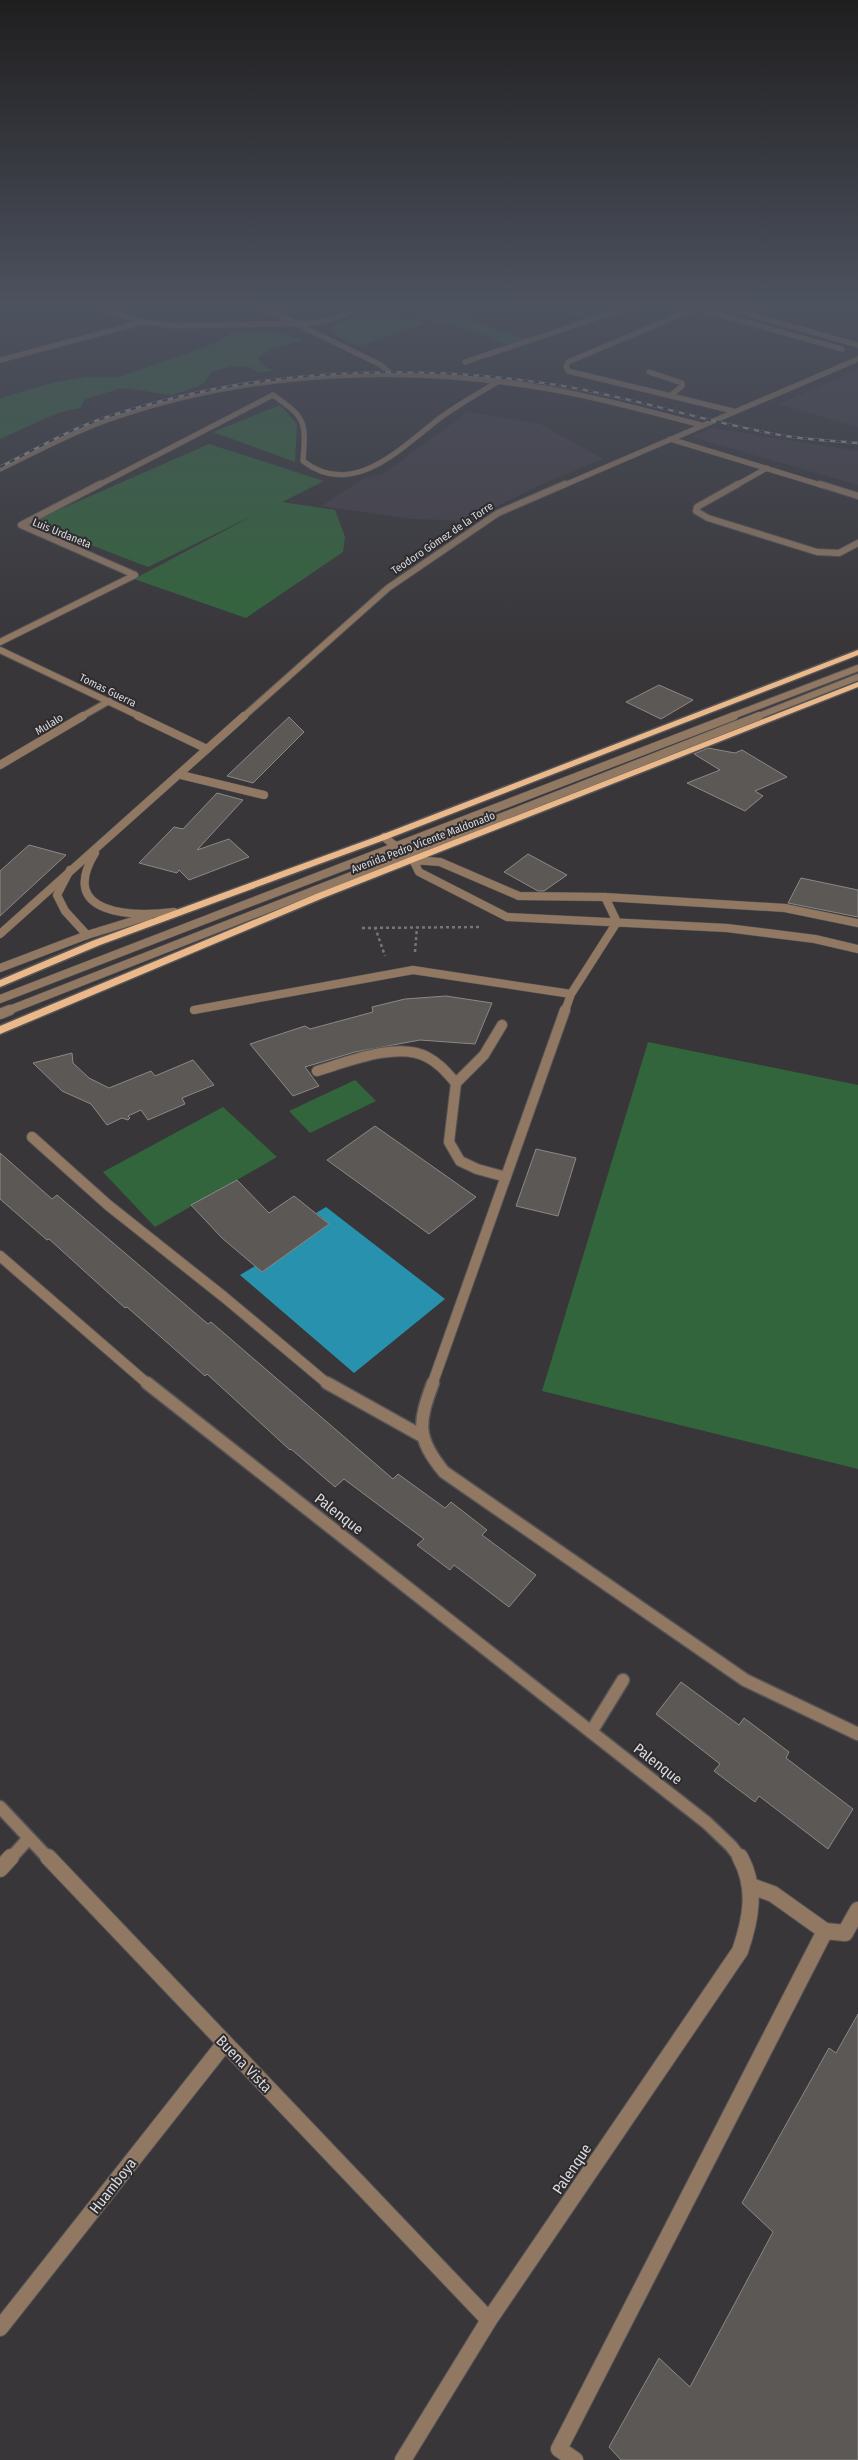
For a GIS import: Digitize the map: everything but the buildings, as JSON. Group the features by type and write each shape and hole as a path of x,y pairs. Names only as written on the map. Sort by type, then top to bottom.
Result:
{"main road":[{"name":"Avenida Pedro Vicente Maldonado","path":"0,984 174,912 384,837 858,652"},
{"name":"Avenida Pedro Vicente Maldonado","path":"0,1030 129,973 409,857 858,684"}],"street":[{"path":"0,469 112,418"},
{"name":"Luis Urdaneta","path":"0,642 135,574 22,528 21,525 229,418"},
{"path":"302,418 304,421 303,461 325,472 352,475 372,467 400,451 440,418"},
{"path":"672,418 701,425"},
{"name":"Teodoro Gómez de la Torre","path":"0,934 388,588 498,513 717,418"},
{"path":"670,439 858,496"},
{"path":"767,468 697,507 696,511 708,518 817,552 834,555 844,552 858,543"},
{"name":"Tomas Guerra","path":"0,650 207,749"},
{"path":"0,999 858,668"},
{"path":"0,1014 134,960 409,857 858,677"},
{"name":"Mulalo","path":"0,765 109,701"},
{"path":"181,774 264,795"},
{"path":"384,837 409,857 419,872 495,912 507,916 558,921 616,922 795,936 858,949"},
{"name":"Teodoro Gómez de la Torre","path":"104,840 83,873 83,887 91,899 106,908 126,914 149,916 174,912"},
{"path":"409,857 440,862 519,896 605,898 785,908 858,923"},
{"path":"70,870 57,895 65,911 87,935"},
{"path":"605,898 616,922"},
{"path":"0,968 87,935 149,916"},
{"path":"616,922 571,994 421,1416 422,1436 430,1455 444,1472 745,1680 858,1734"},
{"path":"125,951 134,960"},
{"path":"194,1010 413,970 571,994"},
{"path":"502,1025 484,1055 456,1083 449,1142 460,1161 477,1169 506,1177"},
{"path":"316,1071 400,1050 425,1055 441,1066 456,1083"},
{"path":"32,1137 108,1205 224,1297 324,1382 422,1436"},
{"name":"Palenque","path":"0,1256 164,1398 707,1823 738,1854 751,1886 751,1919 740,1951 489,2320 403,2460"},
{"path":"591,1732 623,1680"},
{"name":"Buena Vista","path":"0,1807 489,2320"},
{"path":"0,1869 29,1838"},
{"path":"751,1886 773,1894 825,1931 845,1933 858,1910"},
{"path":"575,2460 559,2449 825,1931"},
{"name":"Huamboya","path":"0,2328 225,2043"}],"path":[{"path":"375,927 391,973"}],"shaded area":[{"path":"460,418 503,418 540,424 603,459 540,485 467,521 412,519 321,506 365,478 383,474"},
{"path":"826,418 858,418 858,427"},
{"path":"711,428 858,451 858,485 692,437"}],"green space":[{"path":"0,418 47,418 0,439"},
{"path":"248,418 291,418 297,424 295,462 213,432"},
{"path":"209,444 324,481 282,502 335,510 345,537 343,552 246,618 134,579 258,513 148,567 31,522"},
{"path":"648,1042 858,1085 858,1469 542,1391"},
{"path":"355,1080 376,1101 310,1133 289,1111"},
{"path":"223,1107 277,1157 155,1227 103,1172"}],"water":[{"path":"326,1207 445,1299 354,1373 240,1275 255,1266 262,1271 329,1224 316,1213"}],"railway":[{"path":"0,467 64,434 105,418"},
{"path":"701,418 763,432 800,438 858,443"}]}
